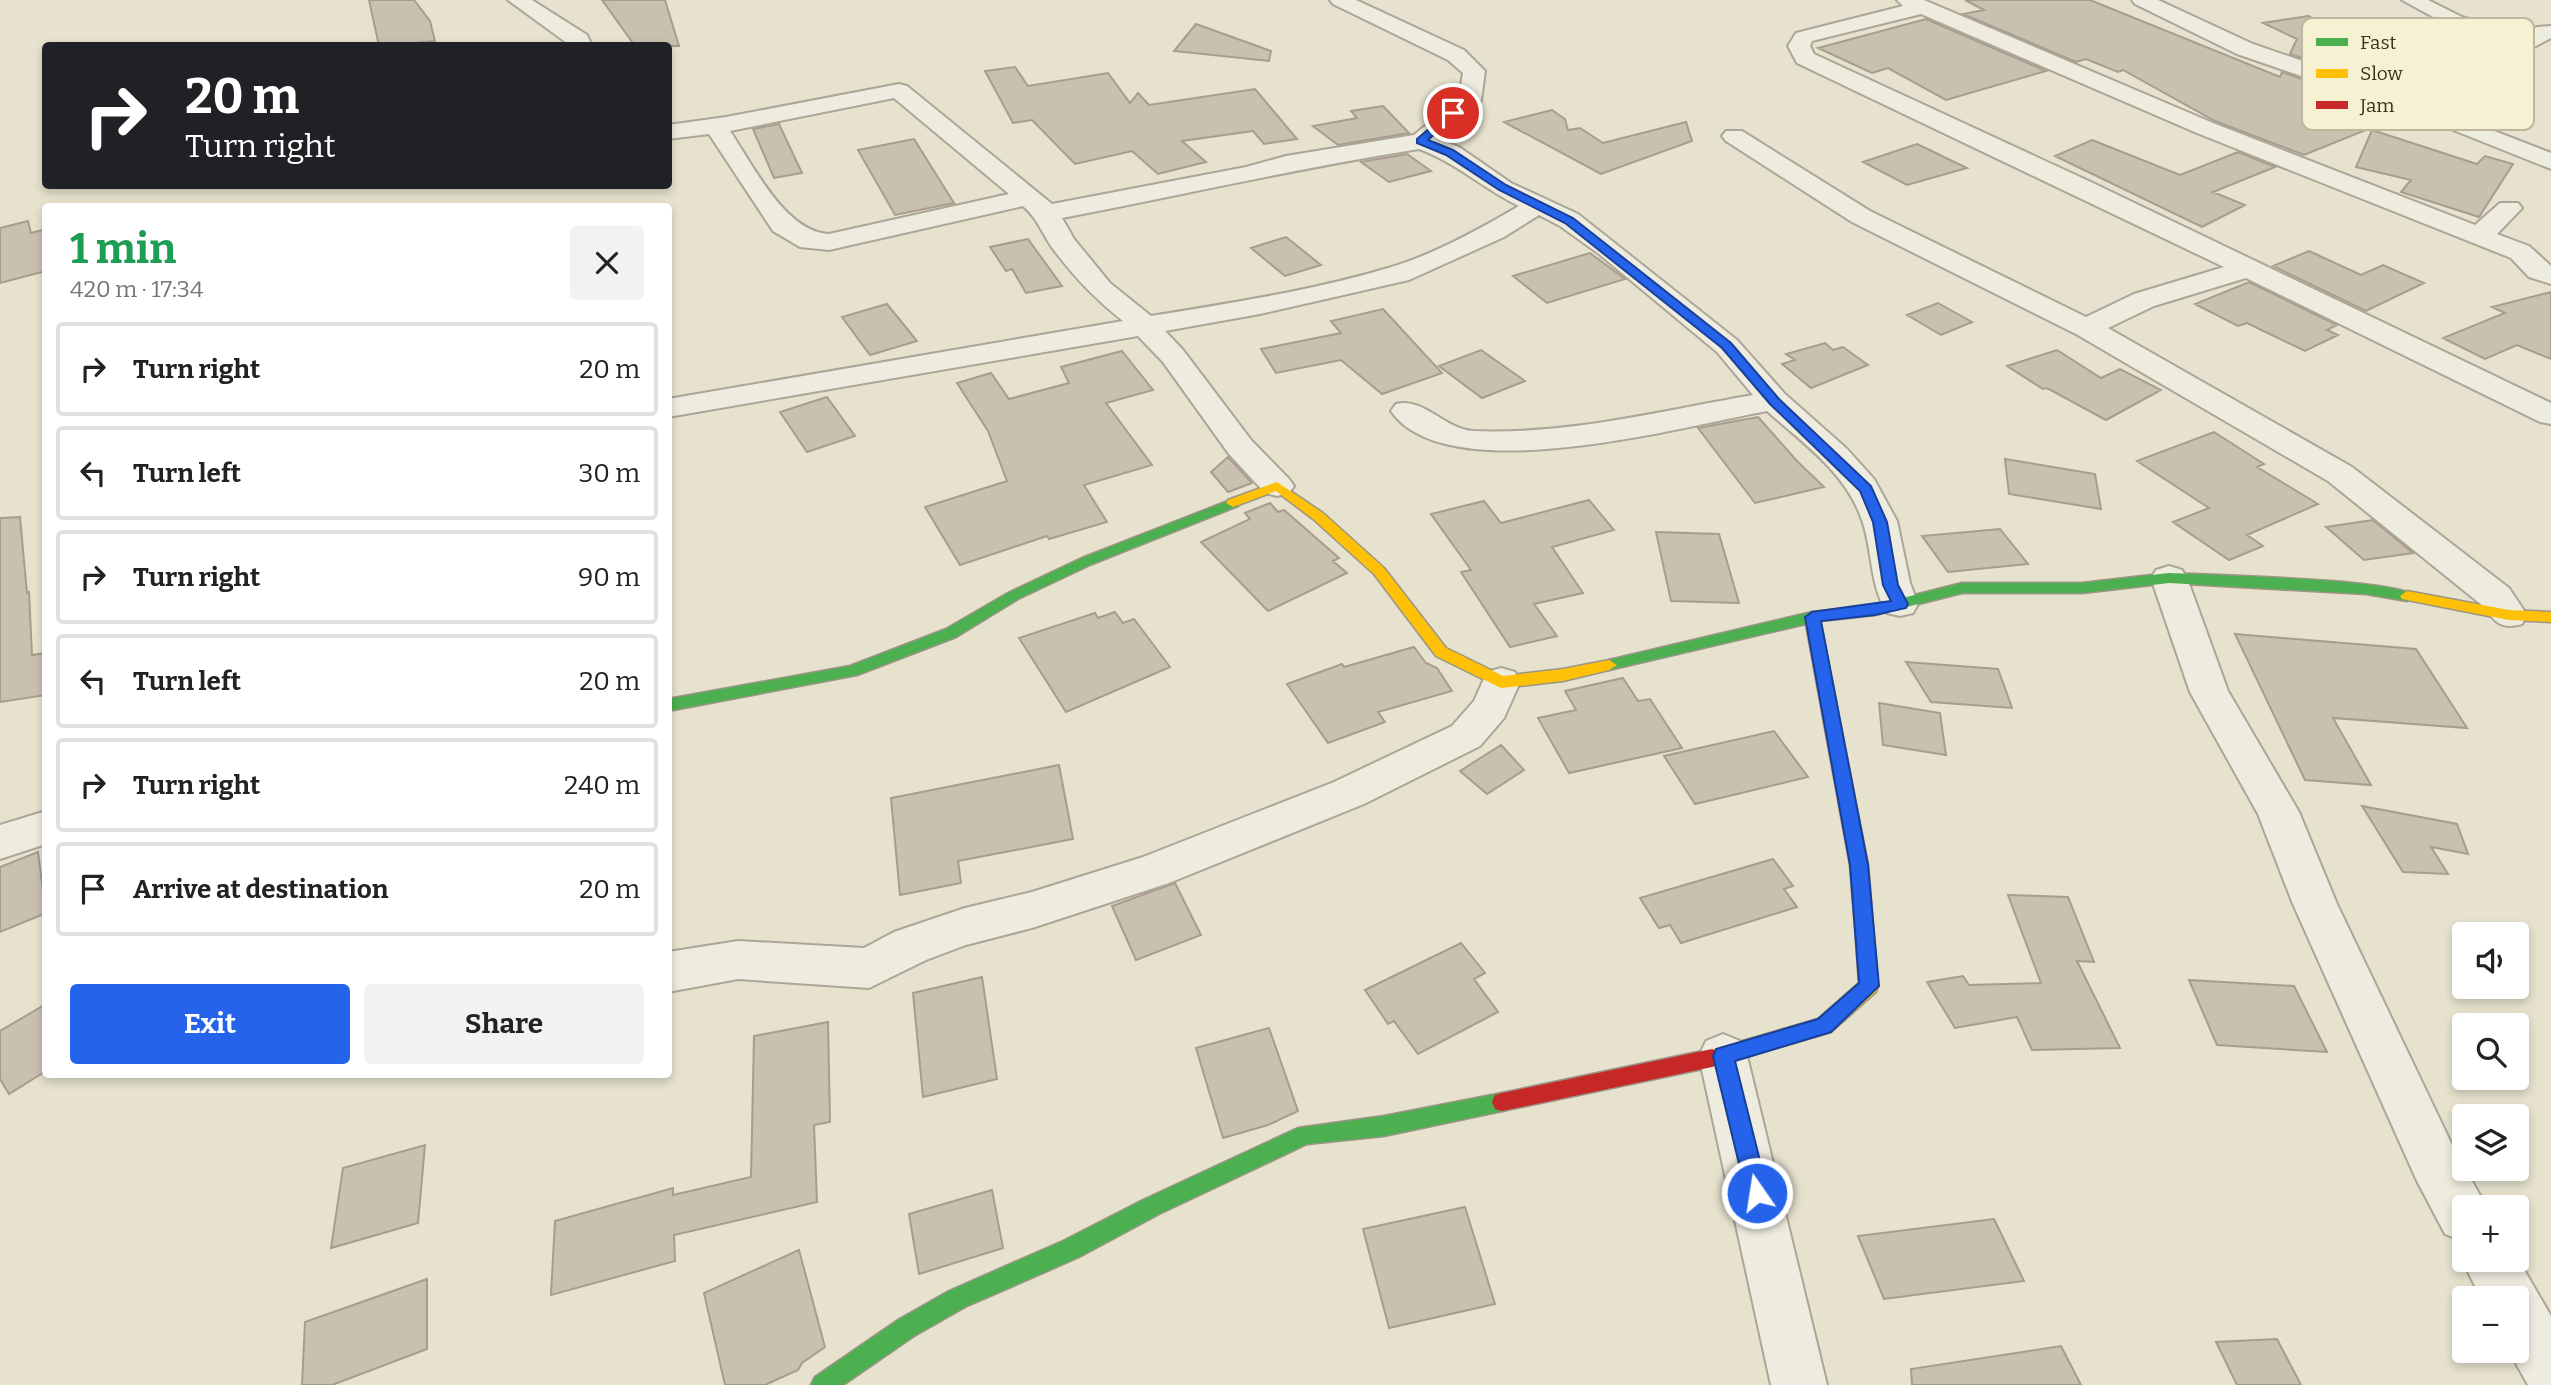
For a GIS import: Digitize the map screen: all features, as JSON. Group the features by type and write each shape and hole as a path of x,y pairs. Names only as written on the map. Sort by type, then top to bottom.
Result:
{"street":[{"path":"518,0 580,42"},
{"path":"1340,0 1456,55 1474,71 1470,100 1421,141"},
{"path":"2142,0 2245,49 2302,69"},
{"path":"2412,0 2449,18"},
{"path":"2551,276 2539,271 2520,252 2205,128 1915,3 1803,37 1799,46 1805,58 1956,127 2551,415"},
{"path":"672,132 717,129 862,95 898,91 1038,205 1062,242 1100,289 1144,326 1194,382 1240,447 1277,486 1318,516 1379,570 1441,652 1501,682 1563,675 1741,636 1812,617 1875,610 1962,589 2082,588 2169,578 2366,589 2510,615 2551,617"},
{"path":"717,129 782,225 809,241 828,242 1038,205 1251,174 1286,163 1421,141 1450,152 1502,188 1579,227 1727,346 1774,401 1867,489 1880,522 1890,585 1900,604"},
{"path":"2468,130 2551,162"},
{"path":"1734,136 1808,186 1874,224 2086,328 2340,474 2486,589 2510,615"},
{"path":"672,407 1260,306 1399,274 1495,231 1538,205"},
{"path":"2479,236 2509,208"},
{"path":"2086,328 2144,300 2249,268"},
{"path":"1407,411 1425,427 1467,440 1524,440 1774,401"},
{"path":"672,704 852,671 951,633 1013,596 1087,561 1277,486"},
{"path":"2169,578 2208,692 2278,812 2315,904 2429,1152 2453,1195"},
{"path":"823,1385 906,1328 957,1299 1071,1249 1151,1206 1305,1135 1384,1126 1723,1056 1824,1026 1869,986 1859,865 1812,617"},
{"path":"672,971 738,960 869,968 910,946 954,931 1154,871 1336,798 1466,736 1490,708 1501,682"},
{"path":"0,842 42,828"},
{"path":"1723,1056 1799,1385"},
{"path":"2529,1332 2551,1370"}],"building":[{"path":"369,0 414,0 430,21 435,41 424,42 378,42"},
{"path":"602,0 665,0 679,46 672,46 672,42 632,42"},
{"path":"1965,0 2090,0 2280,77 2282,72 2302,79 2302,130 2366,130 2304,155 2215,121 2123,70 2118,72 2086,59 2076,62 1963,14 1984,10"},
{"path":"2308,16 2313,18 2302,18 2302,58 2290,54 2297,39 2263,23"},
{"path":"1926,19 2046,71 1946,100 1888,68 1872,73 1818,48"},
{"path":"1196,24 1271,51 1269,61 1174,51"},
{"path":"1015,67 1028,86 1108,73 1130,103 1138,93 1149,105 1255,89 1297,139 1264,144 1253,131 1182,141 1206,162 1158,174 1132,151 1075,164 1032,120 1013,123 985,71"},
{"path":"1383,106 1409,133 1338,145 1313,126 1357,118 1351,111"},
{"path":"1552,110 1565,119 1568,130 1580,128 1603,143 1686,122 1692,141 1601,174 1504,122"},
{"path":"779,124 802,173 774,178 753,129"},
{"path":"2372,130 2477,164 2485,156 2513,164 2479,217 2401,192 2411,180 2356,167"},
{"path":"914,139 954,203 895,215 858,150"},
{"path":"2092,140 2180,175 2238,152 2275,167 2213,192 2245,205 2202,227 2055,156"},
{"path":"1917,144 1967,168 1907,185 1863,162"},
{"path":"1407,154 1431,171 1389,182 1361,162"},
{"path":"28,221 31,233 42,230 42,272 0,283 0,228"},
{"path":"1286,237 1321,265 1285,276 1251,248"},
{"path":"1028,239 1062,286 1026,293 1012,269 1006,271 990,247"},
{"path":"2309,251 2361,275 2383,265 2424,283 2366,311 2273,266"},
{"path":"1590,253 1625,279 1547,303 1513,276"},
{"path":"2249,282 2337,325 2327,330 2338,335 2305,351 2247,323 2238,326 2195,304"},
{"path":"2551,292 2551,359 2517,345 2485,359 2443,338 2505,313 2492,307"},
{"path":"1938,303 1972,322 1941,335 1907,315"},
{"path":"887,304 917,341 870,355 842,317"},
{"path":"1383,309 1442,373 1382,394 1341,360 1276,373 1261,349 1341,333 1331,321"},
{"path":"1825,343 1833,350 1843,347 1868,365 1811,388 1782,364 1795,360 1786,354"},
{"path":"1481,350 1525,381 1482,398 1439,366"},
{"path":"2057,350 2101,378 2120,369 2161,390 2106,420 2047,388 2043,389 2007,366"},
{"path":"1122,351 1153,390 1106,403 1152,465 1084,485 1107,522 1049,539 1047,536 960,565 925,507 1007,481 988,431 957,383 991,373 1009,399 1069,383 1061,367"},
{"path":"827,397 855,436 807,452 780,412"},
{"path":"1758,417 1824,487 1755,503 1698,428"},
{"path":"2214,432 2264,464 2257,467 2318,504 2247,535 2263,546 2229,560 2173,522 2209,508 2137,461"},
{"path":"1228,457 1252,483 1228,492 1211,472"},
{"path":"2005,459 2095,474 2101,509 2009,494"},
{"path":"1589,500 1614,530 1552,547 1583,593 1534,604 1557,636 1510,647 1461,572 1471,570 1431,514 1484,501 1501,523"},
{"path":"1270,503 1278,512 1284,510 1339,558 1333,561 1347,573 1268,611 1201,542 1250,519 1245,513"},
{"path":"20,517 27,593 29,592 32,655 42,654 42,696 0,702 0,518"},
{"path":"2373,520 2413,553 2364,560 2326,527"},
{"path":"2000,529 2028,564 1948,572 1922,536"},
{"path":"1656,532 1719,534 1739,603 1671,601"},
{"path":"1115,612 1123,623 1134,619 1170,667 1066,712 1019,638 1095,613 1098,618"},
{"path":"2235,634 2416,649 2467,728 2333,718 2371,785 2305,780"},
{"path":"1414,647 1426,663 1437,668 1452,691 1378,712 1385,722 1328,743 1287,684 1342,664 1344,667"},
{"path":"1906,662 1998,669 2012,708 1931,702"},
{"path":"1623,678 1638,701 1650,699 1682,748 1569,773 1538,718 1576,710 1565,691"},
{"path":"1879,703 1940,713 1946,755 1883,745"},
{"path":"1774,731 1808,777 1695,804 1664,756"},
{"path":"1501,745 1524,770 1487,794 1460,771"},
{"path":"1059,765 1073,839 958,861 961,883 900,895 891,798"},
{"path":"2362,806 2457,824 2468,854 2431,847 2448,874 2403,872"},
{"path":"38,852 42,915 0,932 0,867"},
{"path":"1773,859 1793,886 1784,889 1797,907 1681,943 1670,925 1659,928 1640,898"},
{"path":"1175,883 1201,935 1136,960 1112,906"},
{"path":"2008,895 2068,897 2094,962 2077,961 2120,1048 2032,1050 2017,1017 1955,1028 1927,982 1963,976 1969,985 2041,983"},
{"path":"1461,943 1485,973 1474,979 1498,1012 1418,1054 1394,1021 1388,1024 1365,990"},
{"path":"982,977 997,1079 923,1097 913,993"},
{"path":"2189,980 2294,986 2327,1052 2217,1045"},
{"path":"42,1006 42,1073 9,1094 0,1079 0,1031"},
{"path":"828,1022 830,1122 814,1125 817,1202 674,1235 675,1261 551,1295 555,1221 673,1188 673,1195 751,1177 754,1036"},
{"path":"1269,1028 1298,1111 1268,1125 1223,1138 1196,1048"},
{"path":"425,1145 418,1223 331,1248 343,1168"},
{"path":"992,1190 1003,1248 919,1274 909,1214"},
{"path":"1465,1207 1495,1304 1389,1328 1363,1229"},
{"path":"1994,1219 2024,1281 1884,1299 1858,1236"},
{"path":"799,1250 825,1347 802,1363 798,1370 765,1385 725,1385 704,1293"},
{"path":"427,1279 427,1349 332,1385 302,1385 305,1322"},
{"path":"2277,1339 2301,1385 2237,1385 2216,1342"},
{"path":"2061,1346 2081,1385 1912,1385 1911,1369"}],"traffic: fast":[{"path":"672,704 852,671 951,633 1013,596 1087,561 1233,503"},
{"path":"1864,926 1859,865 1812,617 1875,610 1962,588 2082,588 2169,578 2366,589 2407,596"},
{"path":"1609,665 1812,617"},
{"path":"823,1385 906,1328 957,1299 1071,1249 1151,1207 1305,1135 1384,1126 1502,1102"}],"traffic: slow":[{"path":"1233,503 1277,486 1318,516 1379,571 1441,652 1501,682 1563,675 1609,665"},
{"path":"2407,596 2509,615 2551,617"},
{"path":"1712,1058 1824,1026 1869,986 1864,926"}],"traffic: jam":[{"path":"1502,1102 1712,1058"}],"route":[{"path":"1453,113 1421,141 1450,152 1502,188 1569,220 1626,262 1648,284 1675,302 1727,346 1774,401 1867,489 1880,522 1890,585 1900,604 1875,610 1812,617 1829,695 1859,865 1869,986 1824,1026 1723,1056 1757,1193"}]}
